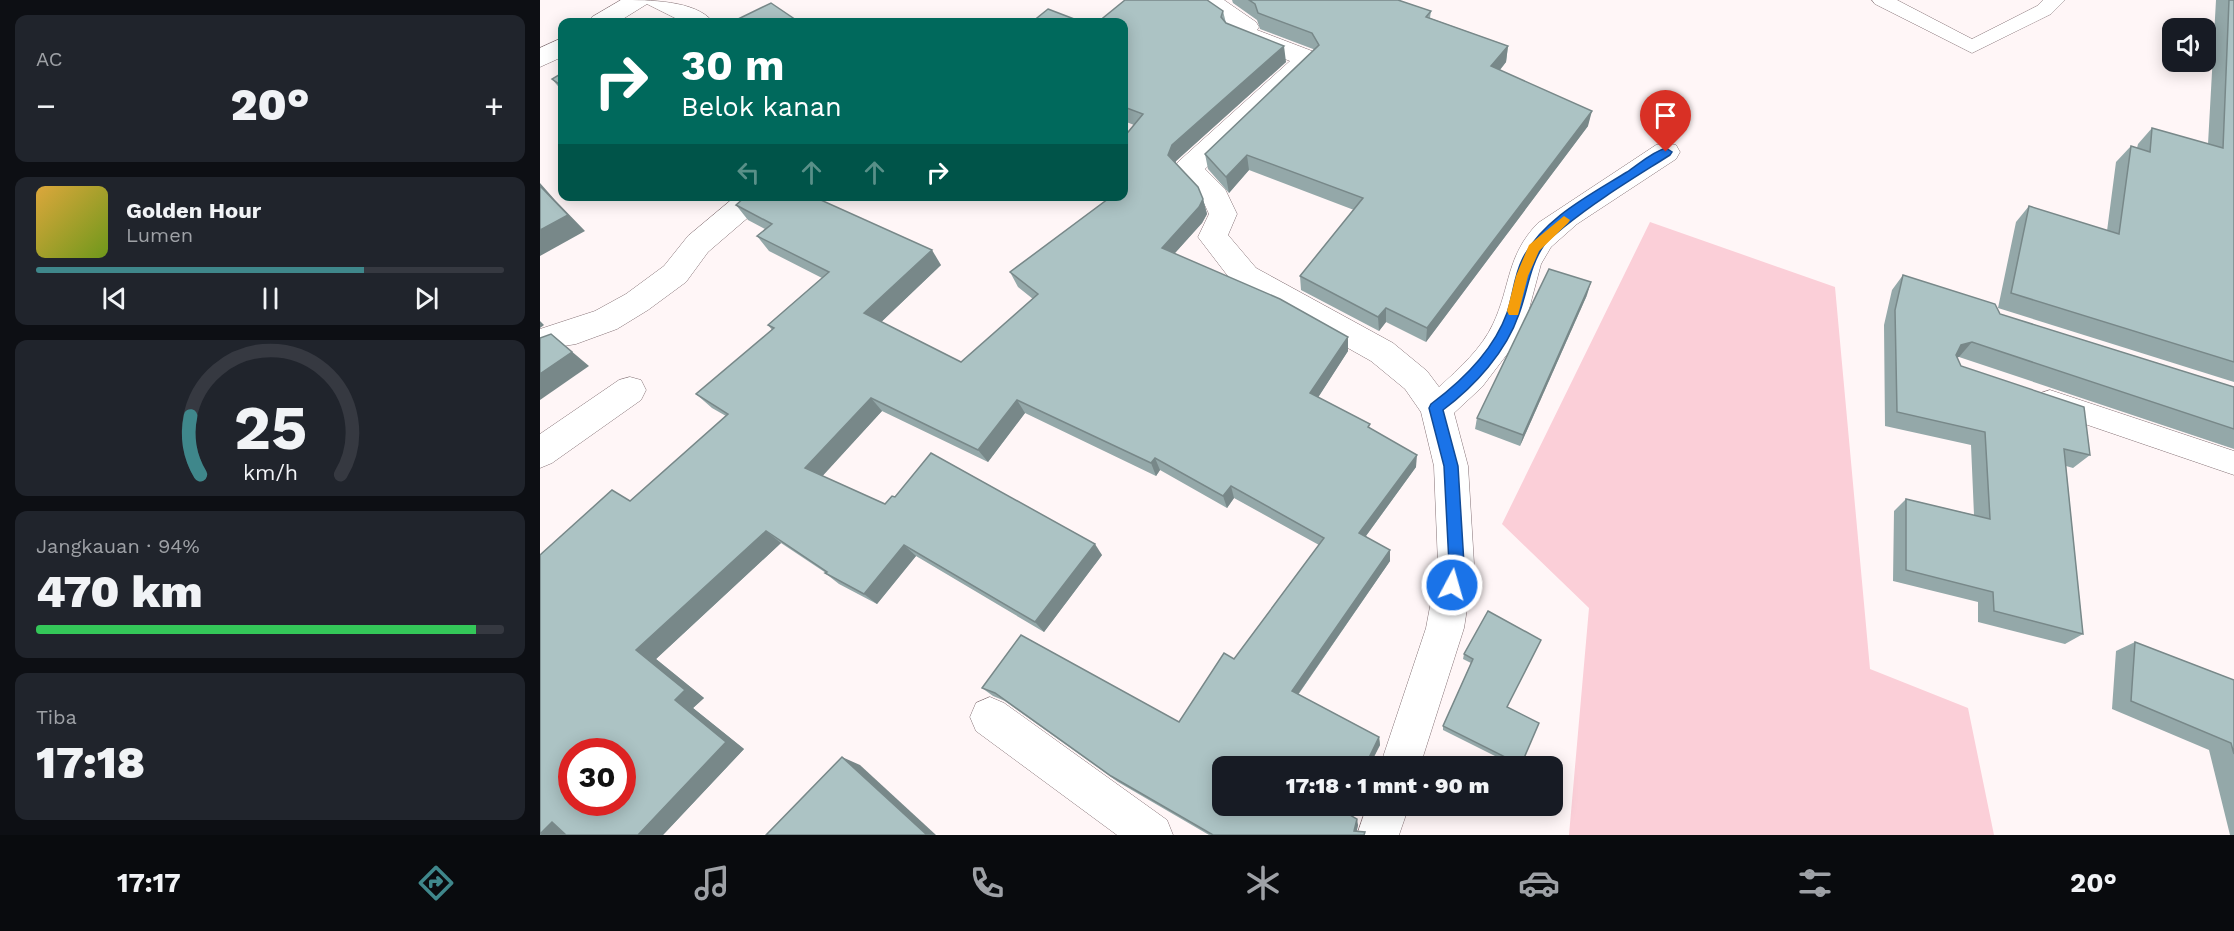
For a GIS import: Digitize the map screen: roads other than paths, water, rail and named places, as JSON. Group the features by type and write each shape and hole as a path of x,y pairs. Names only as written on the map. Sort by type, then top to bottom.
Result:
{"street":[{"path":"608,18 638,0"},
{"path":"656,0 693,18"},
{"path":"1212,0 1214,6 1247,27 1238,32 1305,59 1188,169 1215,196 1223,214 1213,237 1245,276 1382,352 1416,380 1436,408 1451,466 1456,564 1445,628 1403,756"},
{"path":"540,59 558,48"},
{"path":"1436,408 1460,390 1480,368 1505,332 1513,314 1527,261 1541,239 1579,208 1666,152"},
{"path":"540,344 559,334 586,328 637,302 675,274 698,244 749,201"},
{"path":"540,453 630,390"},
{"path":"990,717 1152,835"},
{"path":"1378,835 1385,816"}],"lane":[{"path":"1882,0 1972,47 2044,10 2055,0"},
{"path":"2024,392 2234,463"}]}
